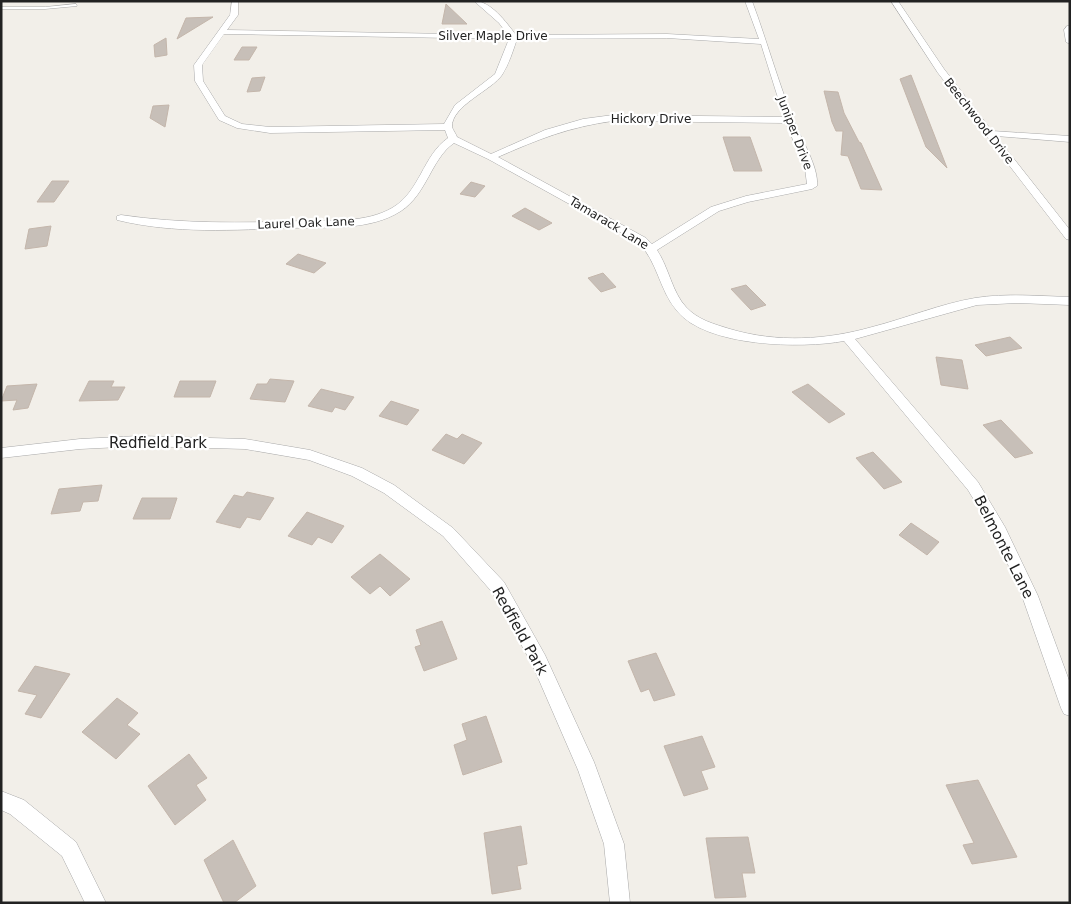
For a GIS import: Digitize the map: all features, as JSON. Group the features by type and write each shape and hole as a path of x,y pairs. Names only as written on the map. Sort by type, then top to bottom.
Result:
{"street":[{"path":"236,1 234,15 198,66 198,81 222,118 240,126 290,130 448,127"},
{"path":"453,139 448,127 450,119 458,106 498,75 514,38 502,21 477,1"},
{"name":"Juniper Drive","path":"653,248 715,209 746,199 812,186 813,179 810,169 789,120 764,42 748,1"},
{"name":"Beechwood Drive","path":"894,1 941,71 1068,234"},
{"path":"1070,28 1068,30 1070,42"},
{"name":"Silver Maple Drive","path":"222,32 514,38 666,36 764,42"},
{"name":"Hickory Drive","path":"491,157 548,132 583,122 614,118 789,120"},
{"path":"989,133 1070,139"},
{"name":"Tamarack Lane","path":"453,139 491,157 618,226 653,248 676,303 700,324 760,340 817,341 847,337 965,304 1006,299 1070,301"},
{"name":"Laurel Oak Lane","path":"120,218 160,225 190,226 348,223 372,220 393,213 411,199 428,173 440,149 453,139"},
{"name":"Belmonte Lane","path":"847,337 973,486 1000,531 1030,596 1070,708"},
{"name":"Redfield Park","path":"1,453 80,444 139,441 245,444 310,455 357,472 396,494 448,532 498,587 539,660 587,769 614,844 620,903"},
{"path":"1,800 16,807 69,849 96,903"}],"lane":[{"path":"1,8 45,8 76,5"}],"building":[{"path":"446,4 467,24 442,24"},
{"path":"213,17 177,39 186,18"},
{"path":"166,38 167,55 155,57 154,45"},
{"path":"242,47 257,47 249,60 234,60"},
{"path":"911,75 947,168 926,147 900,79"},
{"path":"265,77 260,91 247,92 252,78"},
{"path":"824,91 838,92 844,113 861,143 882,190 861,189 848,156 841,155 843,131 836,131"},
{"path":"169,105 165,127 150,118 153,106"},
{"path":"723,137 750,137 762,171 734,171"},
{"path":"52,181 69,181 54,202 37,202"},
{"path":"471,182 485,186 475,197 460,194"},
{"path":"525,208 552,223 539,230 512,216"},
{"path":"51,226 47,246 25,249 29,229"},
{"path":"298,254 326,263 314,273 286,264"},
{"path":"603,273 616,287 601,292 588,278"},
{"path":"746,285 766,305 751,310 731,289"},
{"path":"1010,337 1022,348 986,356 975,345"},
{"path":"936,357 962,360 968,389 941,385"},
{"path":"270,379 294,381 285,402 250,399 257,384 267,384"},
{"path":"89,381 114,381 111,387 125,387 118,400 79,401"},
{"path":"180,381 216,381 210,397 174,397"},
{"path":"37,384 28,408 13,410 17,400 1,401 7,386"},
{"path":"808,384 845,414 829,423 792,392"},
{"path":"321,389 354,397 345,410 335,407 332,412 308,406"},
{"path":"391,401 419,410 407,425 379,416"},
{"path":"1001,420 1033,453 1015,458 983,425"},
{"path":"446,434 457,439 462,434 482,443 464,464 432,450"},
{"path":"873,452 902,482 884,489 856,458"},
{"path":"102,485 98,501 83,502 80,511 51,514 59,489"},
{"path":"247,492 274,498 260,520 247,517 240,528 216,522 234,495 243,497"},
{"path":"142,498 177,498 170,519 133,519"},
{"path":"307,512 344,526 332,543 318,537 312,545 288,536"},
{"path":"911,523 939,542 927,555 899,535"},
{"path":"380,554 410,579 390,596 380,586 370,594 351,577"},
{"path":"442,621 457,659 424,671 415,647 421,645 416,630"},
{"path":"656,653 675,695 654,701 649,689 641,692 628,661"},
{"path":"35,666 70,674 41,718 25,714 37,695 18,691"},
{"path":"117,698 138,713 127,725 140,734 116,759 82,732"},
{"path":"486,716 502,762 463,775 454,745 467,740 462,724"},
{"path":"702,736 715,767 701,771 708,789 684,796 664,746"},
{"path":"189,754 207,778 196,785 206,800 175,825 148,786"},
{"path":"978,780 1017,857 972,864 963,845 974,843 946,785"},
{"path":"521,826 527,864 517,866 521,889 492,894 484,833"},
{"path":"748,837 755,873 742,873 746,897 715,898 706,838"},
{"path":"233,840 256,886 234,903 224,903 204,860"}]}
